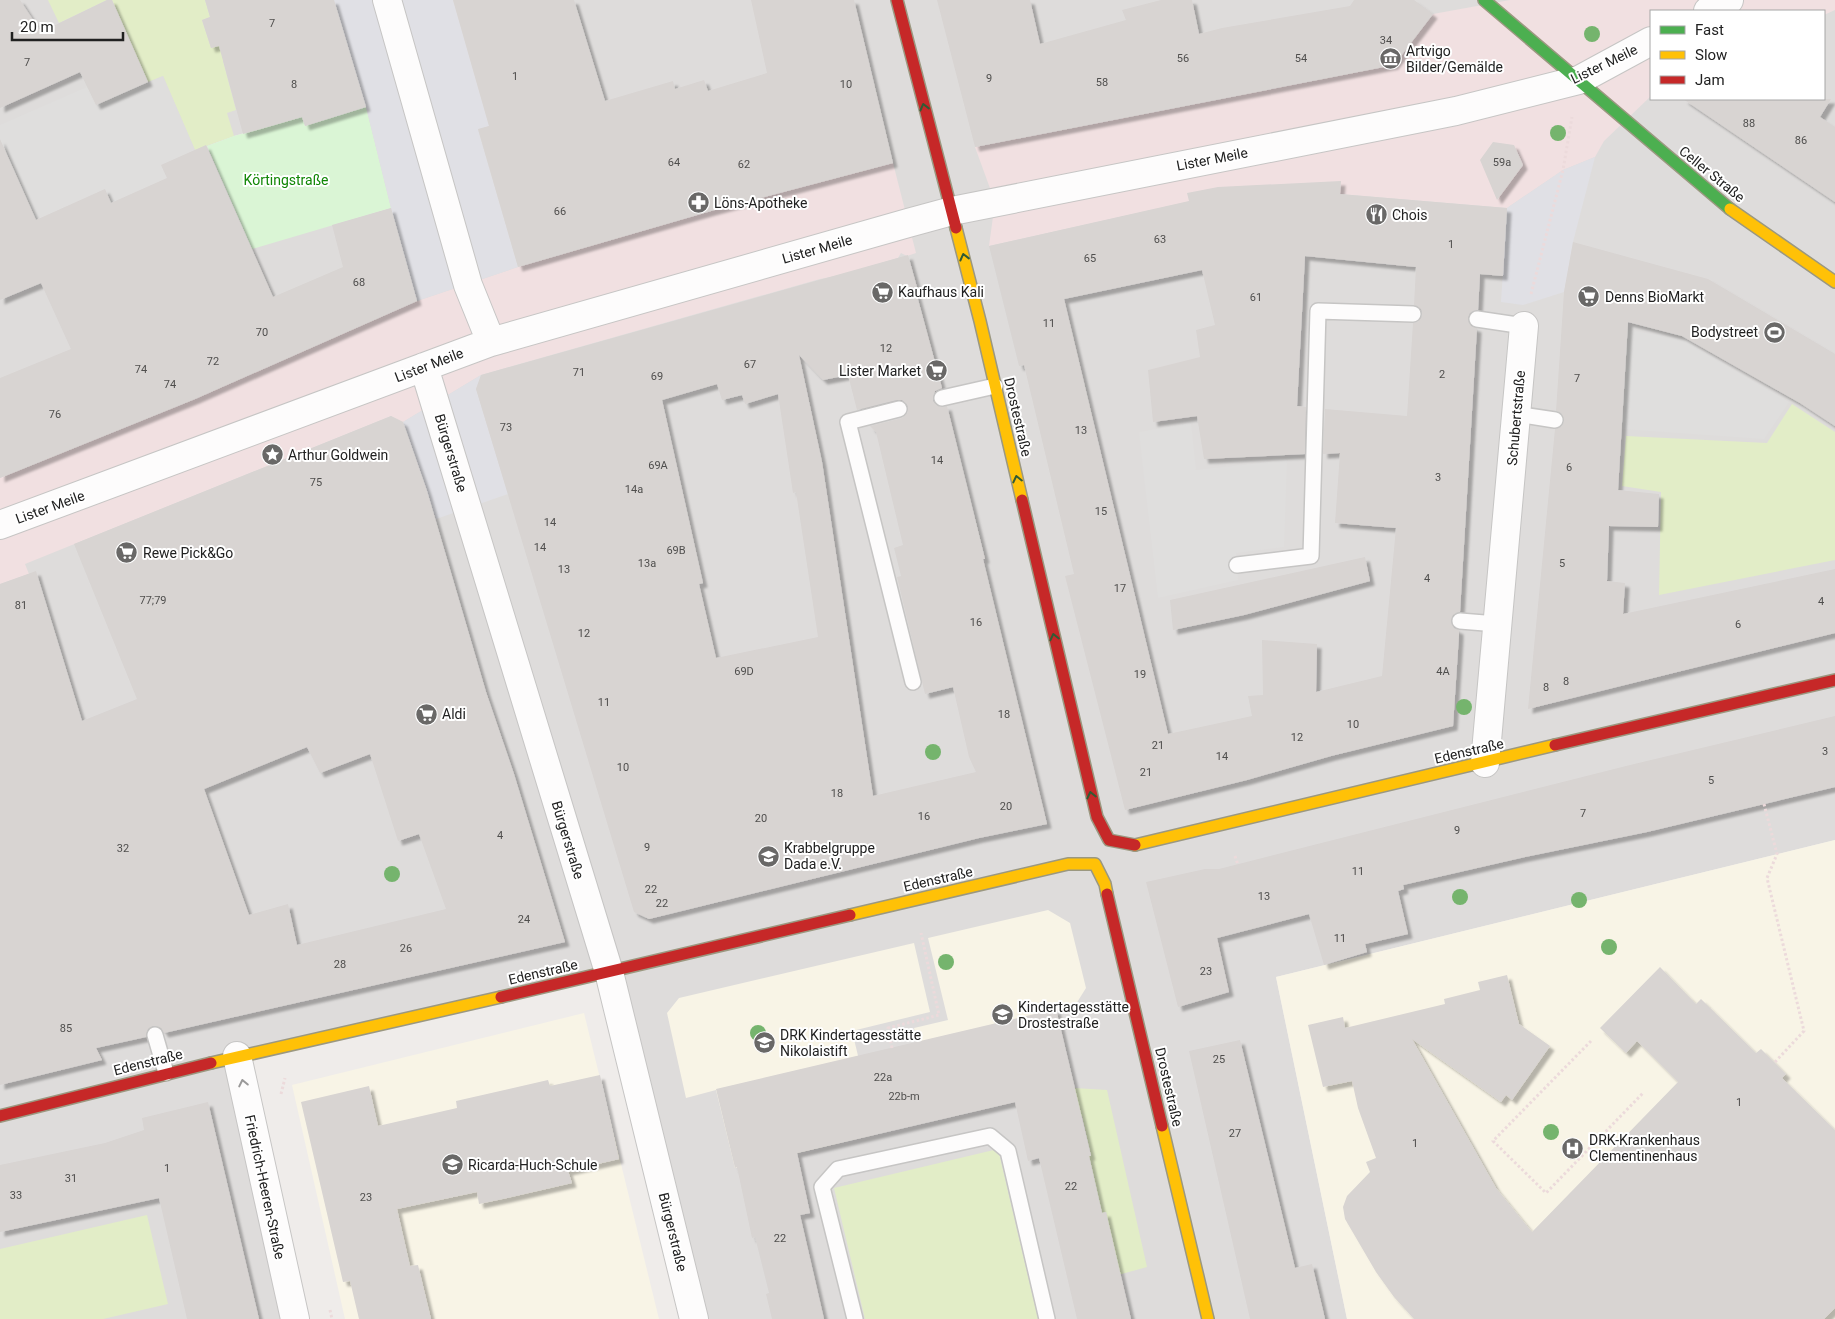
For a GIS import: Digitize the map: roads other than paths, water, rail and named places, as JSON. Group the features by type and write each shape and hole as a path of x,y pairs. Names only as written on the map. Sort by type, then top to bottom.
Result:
{"street":[{"path":"387,0 468,284 491,342"},
{"name":"Drostestraße","path":"897,0 952,210 1097,816 1109,840"},
{"name":"Celler Straße","path":"1484,0 1727,207 1835,282"},
{"path":"1710,10 1729,0"},
{"name":"Lister Meile","path":"0,525 491,342 952,210 1456,112 1579,80 1650,42"},
{"name":"Schubertstraße","path":"1485,762 1524,326"},
{"name":"Bürgerstraße","path":"424,367 609,972 694,1319"},
{"name":"Edenstraße","path":"1109,840 1137,845 1835,680"},
{"name":"Edenstraße","path":"0,1116 237,1056 609,972 1068,864 1095,864"},
{"name":"Drostestraße","path":"1095,864 1105,884 1208,1319"},
{"name":"Friedrich-Heeren-Straße","path":"237,1056 295,1319"}],"lane":[{"path":"1237,565 1311,556 1318,311 1413,314"},
{"path":"1477,319 1524,326"},
{"path":"942,398 995,386"},
{"path":"899,409 848,422 913,682"},
{"path":"1516,414 1555,420"},
{"path":"1460,621 1497,624"},
{"path":"155,1035 166,1074"},
{"path":"855,1319 822,1187 838,1169 990,1136 1008,1151 1047,1319"}],"place":[{"name":"Artvigo Bilder/Gemälde","path":"1390,59"},
{"name":"Löns-Apotheke","path":"698,203"},
{"name":"Chois","path":"1376,215"},
{"name":"Kaufhaus Kali","path":"882,292"},
{"name":"Denns BioMarkt","path":"1589,297"},
{"name":"Bodystreet","path":"1774,332"},
{"name":"Lister Market","path":"937,371"},
{"name":"Arthur Goldwein","path":"272,455"},
{"name":"Rewe Pick&Go","path":"127,553"},
{"name":"Aldi","path":"426,714"},
{"name":"Krabbelgruppe Dada e.V.","path":"768,856"},
{"name":"Kindertagesstätte Drostestraße","path":"1002,1015"},
{"name":"DRK Kindertagesstätte Nikolaistift","path":"764,1043"},
{"name":"DRK-Krankenhaus Clementinenhaus","path":"1573,1148"},
{"name":"Ricarda-Huch-Schule","path":"452,1165"}],"park label":[{"name":"Körtingstraße","path":"286,180"}]}
